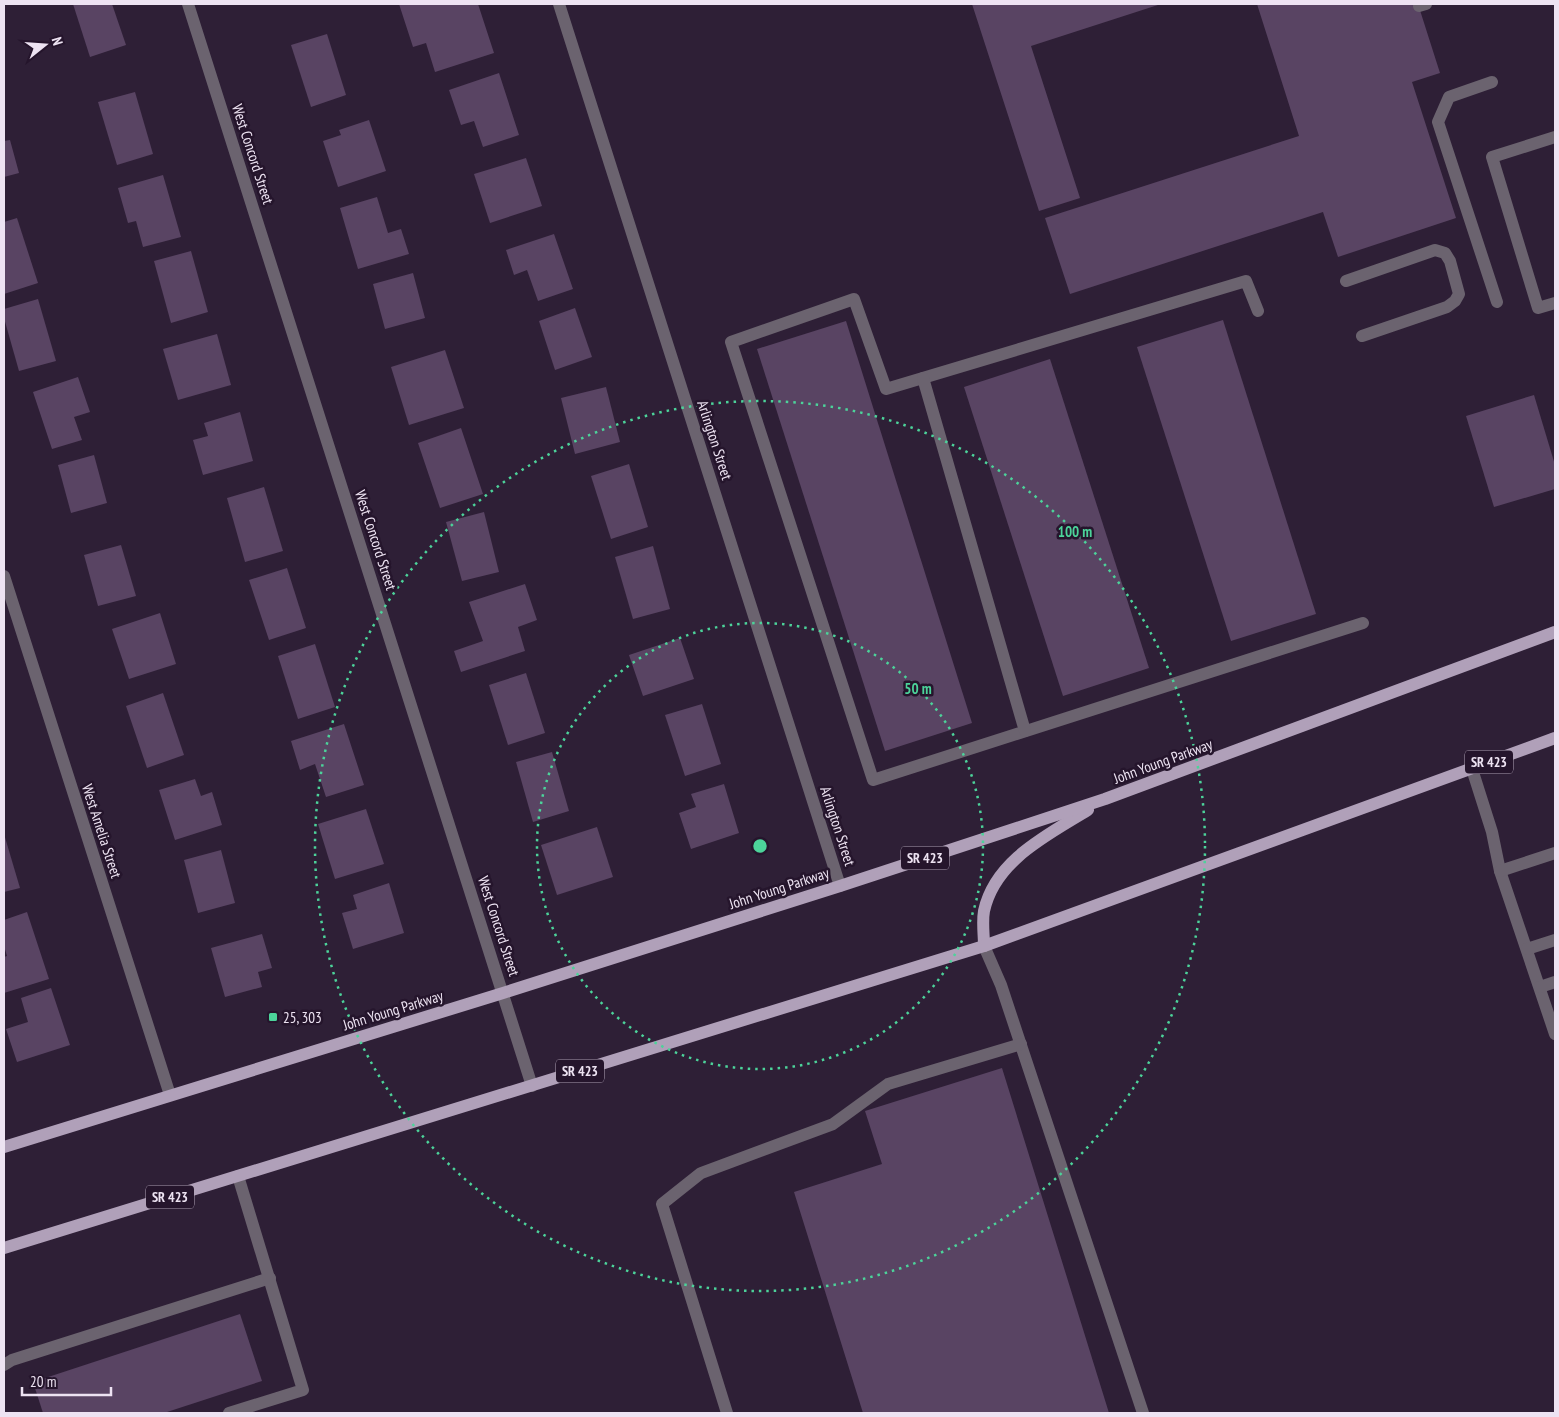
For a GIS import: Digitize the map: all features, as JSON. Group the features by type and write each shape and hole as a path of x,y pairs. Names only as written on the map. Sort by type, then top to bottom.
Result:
{"main road":[{"name":"John Young Parkway","path":"4,1148 840,886 1105,799 1555,632"},
{"name":"SR 423","path":"4,1248 984,946 1555,738"},
{"path":"984,946 984,912 996,880 1025,850 1105,799"}],"street":[{"name":"West Concord Street","path":"188,4 532,1086"},
{"name":"Arlington Street","path":"559,4 840,886"},
{"path":"1492,82 1449,97 1438,122 1497,302"},
{"path":"1555,136 1492,157 1538,308 1555,303"},
{"path":"1346,281 1435,250 1445,253 1450,261 1459,294 1455,301 1447,307 1362,336"},
{"path":"1258,311 1246,281 886,389 854,299 731,342 873,780 1363,622"},
{"path":"923,378 1026,731"},
{"name":"West Amelia Street","path":"4,576 170,1095"},
{"path":"1472,769 1492,832 1500,871 1555,1034"},
{"path":"1500,871 1555,853"},
{"path":"1527,949 1555,940"},
{"path":"984,946 1001,986 1021,1044 1143,1413"},
{"path":"1540,987 1555,982"},
{"path":"727,1413 662,1204 701,1173 833,1124 888,1084 1021,1044"},
{"path":"229,1413 303,1390 238,1176"},
{"path":"4,1365 12,1360 270,1278"}],"building":[{"path":"73,4 112,4 126,45 90,57"},
{"path":"399,4 478,4 494,53 435,72 426,43 413,47"},
{"path":"972,4 1161,4 1031,46 1080,198 1039,211"},
{"path":"1257,4 1418,4 1440,73 1412,82 1456,218 1338,257 1323,212 1070,294 1045,218 1299,136"},
{"path":"327,34 346,95 311,107 291,45"},
{"path":"499,73 519,135 483,147 474,121 461,125 449,90"},
{"path":"135,92 153,154 117,165 98,102"},
{"path":"369,120 386,171 338,187 323,141 341,135 339,130"},
{"path":"10,140 19,173 4,177 4,141"},
{"path":"526,158 542,206 490,223 474,174"},
{"path":"163,175 181,237 143,247 136,221 128,223 118,188"},
{"path":"377,197 388,233 401,229 409,254 358,269 340,208"},
{"path":"17,218 38,283 4,294 4,222"},
{"path":"554,234 573,289 538,301 527,270 514,275 506,250"},
{"path":"191,251 208,312 171,323 154,261"},
{"path":"413,273 425,318 385,329 373,284"},
{"path":"38,299 56,361 19,371 4,318 4,309"},
{"path":"575,308 592,357 555,370 539,321"},
{"path":"1223,320 1316,614 1231,641 1137,347"},
{"path":"846,321 972,723 885,751 757,349"},
{"path":"217,334 231,385 178,400 163,349"},
{"path":"445,350 464,408 409,425 391,367"},
{"path":"1050,359 1149,668 1063,696 964,387"},
{"path":"78,377 90,412 74,417 82,440 52,449 33,392"},
{"path":"606,387 620,442 575,454 561,398"},
{"path":"1534,395 1555,465 1555,489 1494,507 1466,416"},
{"path":"240,412 253,461 203,475 193,440 208,436 204,423"},
{"path":"461,428 483,494 440,508 418,443"},
{"path":"94,455 107,503 71,513 58,465"},
{"path":"629,464 648,527 611,539 591,476"},
{"path":"264,487 283,551 245,562 227,498"},
{"path":"484,512 499,572 462,581 446,522"},
{"path":"121,545 136,596 98,606 84,555"},
{"path":"653,546 670,609 633,619 615,557"},
{"path":"287,568 306,628 269,640 249,580"},
{"path":"525,584 537,620 518,627 525,651 461,672 454,651 483,641 469,602"},
{"path":"160,613 176,664 129,679 112,629"},
{"path":"680,638 694,679 643,696 629,655"},
{"path":"315,644 335,707 298,719 278,656"},
{"path":"526,673 545,733 508,745 489,685"},
{"path":"163,693 184,755 147,768 126,706"},
{"path":"702,704 721,764 685,776 665,715"},
{"path":"344,724 364,785 326,797 315,764 300,770 291,741"},
{"path":"552,752 569,811 533,822 516,762"},
{"path":"195,779 201,796 212,792 222,825 175,840 159,790"},
{"path":"724,784 739,833 691,849 679,813 696,807 691,794"},
{"path":"366,809 384,864 335,879 318,824"},
{"path":"597,827 613,877 557,895 541,845"},
{"path":"4,834 20,888 4,892"},
{"path":"221,850 235,903 198,913 184,860"},
{"path":"389,883 404,933 353,949 342,913 357,909 353,895"},
{"path":"27,912 49,979 4,993 4,957 7,956 4,946 4,920"},
{"path":"262,934 272,968 258,972 262,987 225,997 211,948"},
{"path":"51,988 70,1045 17,1062 6,1029 28,1022 21,998"},
{"path":"1002,1068 1109,1413 863,1413 794,1192 882,1164 865,1111"},
{"path":"240,1314 262,1381 164,1413 43,1413 33,1382"}],"place":[{"name":"25, 303","path":"273,1017"}]}
